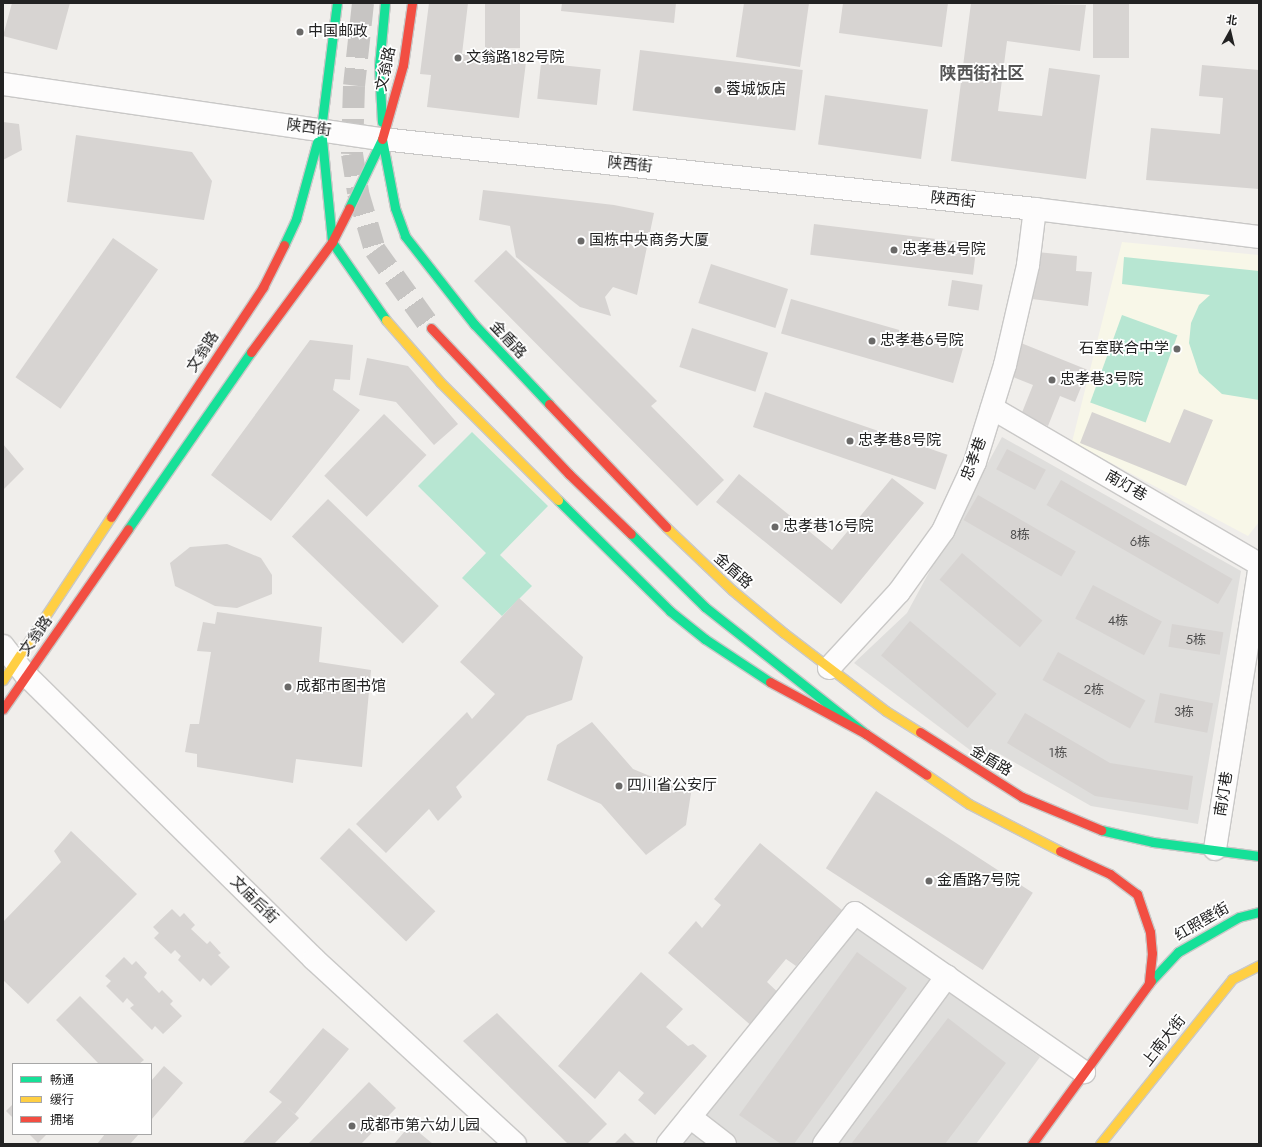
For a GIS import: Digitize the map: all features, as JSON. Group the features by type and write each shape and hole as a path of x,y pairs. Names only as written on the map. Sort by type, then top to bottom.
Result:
{"main road":[{"name":"文翁路","path":"3,680 263,287 296,219 321,130 337,3"},
{"name":"文翁路","path":"382,139 379,66 385,3"},
{"name":"文翁路","path":"3,709 15,661 252,352 332,242 382,139 403,65 412,3"},
{"path":"321,130 332,242 387,321 440,382 670,611 760,677 866,734"},
{"name":"金盾路","path":"382,139 395,208 405,236 474,324 648,510 732,590 829,668 886,711 951,754 1042,806 1107,832 1153,842 1215,849"},
{"path":"431,328 569,474 706,608 866,734 969,804 1044,844 1110,874 1137,894 1150,932 1152,953 1149,984 1032,1144"},
{"path":"1215,849 1259,856"},
{"name":"红照壁街","path":"1149,984 1178,952 1239,917 1259,912"},
{"name":"上南大街","path":"1100,1144 1232,979 1259,965"}],"street":[{"name":"陕西街","path":"3,84 382,139 1035,209 1259,237"},
{"name":"忠孝巷","path":"829,668 899,592 942,531 975,462 1005,365 1028,265 1035,209"},
{"name":"南灯巷","path":"992,408 1259,564"},
{"name":"南灯巷","path":"1215,849 1259,572"},
{"name":"文庙后街","path":"15,661 314,959 515,1144"},
{"path":"668,1144 855,913 1084,1072"},
{"path":"824,1144 947,976"},
{"path":"690,1117 725,1144"}],"shaded area":[{"name":"石室联合中学","path":"1122,242 1259,255 1259,522 1248,536 1072,442"},
{"path":"1002,437 1241,571 1198,824 1091,806 991,749 982,759 854,663 907,613"},
{"path":"852,923 1040,1057 976,1144 676,1144"}],"green space":[{"path":"1124,257 1259,271 1259,400 1222,394 1199,373 1189,343 1191,323 1199,305 1210,295 1122,284"},
{"path":"1122,315 1177,335 1146,423 1090,402"},
{"path":"472,432 548,506 500,555 532,586 502,616 462,578 486,553 418,486"}],"building":[{"path":"12,3 70,3 57,50 3,36"},
{"name":"文翁路182号院","path":"429,3 468,3 462,54 526,62 519,118 427,107 431,75 420,74"},
{"path":"485,3 520,3 520,48 485,48"},
{"path":"562,3 676,3 674,23 561,11"},
{"path":"744,3 809,3 800,67 736,57"},
{"path":"843,3 948,3 942,47 839,33"},
{"path":"971,3 1086,5 1080,51 1007,41 998,111 1042,116 1049,68 1100,75 1086,179 951,161"},
{"path":"1093,3 1129,3 1129,58 1093,58"},
{"name":"蓉城饭店","path":"640,50 803,70 795,131 633,111"},
{"path":"541,63 601,69 597,105 537,99"},
{"path":"1202,65 1259,70 1259,189 1146,180 1151,128 1220,134 1223,98 1199,96"},
{"path":"825,95 928,109 921,159 818,145"},
{"path":"3,122 19,124 22,150 3,160"},
{"path":"76,135 192,152 212,181 204,220 67,202"},
{"name":"国栋中央商务大厦","path":"483,190 614,205 654,213 637,295 613,287 605,297 611,316 580,307 516,257 510,226 479,220"},
{"name":"忠孝巷4号院","path":"814,224 977,244 973,275 810,255"},
{"path":"113,238 158,270 61,409 15,377"},
{"path":"506,250 657,401 651,406 724,480 697,506 474,281"},
{"path":"1037,252 1077,256 1076,271 1092,272 1088,306 1032,299"},
{"path":"711,264 788,289 775,328 698,303"},
{"path":"952,280 983,285 979,311 948,306"},
{"name":"忠孝巷6号院","path":"791,299 963,348 953,383 781,334"},
{"path":"692,328 768,353 755,392 679,367"},
{"path":"310,340 353,345 350,380 335,379 333,390 360,410 271,521 211,475"},
{"name":"忠孝巷3号院","path":"1021,343 1088,370 1075,402 1060,396 1048,426 1021,415 1033,385 1008,375"},
{"path":"367,358 408,366 458,424 434,445 396,402 359,395"},
{"name":"忠孝巷8号院","path":"765,392 947,455 935,490 753,427"},
{"path":"1184,409 1213,420 1186,486 1080,443 1092,412 1170,443"},
{"path":"384,414 426,455 367,517 324,476"},
{"path":"3,444 24,469 3,490"},
{"path":"1007,449 1046,470 1035,490 996,469"},
{"name":"忠孝巷16号院","path":"739,474 832,550 892,478 924,503 841,604 716,502"},
{"path":"1061,480 1232,579 1218,604 1046,505"},
{"path":"978,495 1076,551 1061,577 964,520"},
{"path":"328,499 439,606 403,643 292,536"},
{"path":"227,544 261,558 272,575 272,594 237,608 215,606 175,586 170,563 190,547"},
{"path":"962,553 1042,620 1020,647 940,580"},
{"path":"1093,585 1162,622 1144,655 1075,619"},
{"path":"519,598 583,657 572,700 527,716 456,787 462,797 438,821 429,809 386,853 356,824 467,712 472,719 495,694 460,662"},
{"name":"成都市图书馆","path":"217,612 322,627 319,662 371,670 362,767 296,759 293,783 197,767 197,754 185,752 190,724 199,724 211,652 197,651 203,622 215,624"},
{"path":"910,621 997,694 968,728 881,655"},
{"path":"1172,624 1223,632 1220,655 1168,647"},
{"path":"1058,652 1145,700 1130,728 1042,680"},
{"path":"1160,693 1213,703 1207,733 1154,722"},
{"path":"1025,713 1110,763 1193,776 1188,810 1095,796 1007,743"},
{"name":"四川省公安厅","path":"592,722 633,769 691,793 686,825 646,855 601,804 547,780 557,745"},
{"name":"金盾路7号院","path":"876,791 1033,893 983,970 826,868"},
{"path":"349,828 435,911 406,942 320,858"},
{"path":"71,831 137,894 28,1004 3,980 3,922 61,862 54,851"},
{"path":"760,843 842,910 796,966 786,959 767,982 782,996 754,1028 668,953 696,921 702,928 721,905 714,899"},
{"path":"172,909 180,917 184,913 195,925 191,929 207,944 210,941 221,953 218,955 230,967 211,986 203,978 200,982 178,960 181,956 175,950 171,954 154,938 159,933 153,927"},
{"path":"857,952 907,988 794,1144 781,1144 739,1115"},
{"path":"124,957 132,965 136,961 147,973 144,977 159,993 162,990 173,1001 170,1004 182,1016 163,1034 155,1026 152,1030 130,1008 134,1005 127,998 123,1003 106,986 111,981 105,976"},
{"path":"641,972 683,1009 666,1027 688,1046 693,1044 707,1056 655,1115 638,1100 644,1093 619,1071 595,1099 558,1066"},
{"path":"80,996 144,1060 140,1063 98,1063 56,1020"},
{"path":"497,1013 607,1124 587,1144 568,1144 463,1041"},
{"path":"948,1018 1006,1063 945,1144 851,1144"},
{"path":"323,1028 349,1049 295,1114 286,1106 299,1118 274,1144 242,1144 282,1102 269,1092"},
{"path":"164,1066 183,1083 152,1119 152,1080"},
{"name":"成都市第六幼儿园","path":"369,1082 396,1108 361,1144 308,1144"},
{"path":"12,1105 12,1117 6,1111"},
{"path":"410,1125 433,1144 394,1144"},
{"path":"625,1133 636,1144 614,1144"},
{"path":"30,1135 46,1135 38,1143"},
{"path":"104,1135 138,1135 130,1144 97,1144"}],"tunnel":[{"path":"363,3 354,86 352,154 358,193 375,250 431,328"}],"traffic: fast":[{"path":"321,129 337,3"},
{"path":"382,122 379,66 385,3"},
{"path":"321,129 332,242 386,320"},
{"path":"382,139 395,208 405,236 474,324 549,404"},
{"path":"349,208 382,139"},
{"path":"284,245 296,219 317,142"},
{"path":"128,529 251,352"},
{"path":"558,500 670,611 705,639 770,682"},
{"path":"631,534 705,607 866,734"},
{"path":"1101,830 1153,842 1259,856"},
{"path":"1151,981 1178,952 1239,917 1259,912"}],"traffic: slow":[{"path":"386,320 440,382 558,500"},
{"path":"3,680 111,517"},
{"path":"666,527 732,590 784,633 886,711 920,732"},
{"path":"927,775 969,804 1060,851"},
{"path":"1100,1144 1232,979 1259,965"}],"traffic: jam":[{"path":"382,139 403,65 412,3"},
{"path":"251,352 332,242 349,208"},
{"path":"111,517 263,287 284,245"},
{"path":"431,328 569,474 631,534"},
{"path":"549,404 666,527"},
{"path":"3,709 128,529"},
{"path":"770,682 866,734 927,775"},
{"path":"920,732 1022,797 1101,830"},
{"path":"1060,851 1110,874 1137,894 1150,932 1152,953 1149,984"},
{"path":"1032,1144 1151,981"}],"place":[{"name":"中国邮政","path":"300,32"},
{"name":"文翁路182号院","path":"458,58"},
{"name":"蓉城饭店","path":"718,90"},
{"name":"国栋中央商务大厦","path":"581,241"},
{"name":"忠孝巷4号院","path":"894,250"},
{"name":"忠孝巷6号院","path":"872,341"},
{"name":"石室联合中学","path":"1177,349"},
{"name":"忠孝巷3号院","path":"1052,380"},
{"name":"忠孝巷8号院","path":"850,441"},
{"name":"忠孝巷16号院","path":"775,527"},
{"name":"成都市图书馆","path":"288,687"},
{"name":"四川省公安厅","path":"619,786"},
{"name":"金盾路7号院","path":"929,881"},
{"name":"成都市第六幼儿园","path":"352,1126"}],"district":[{"name":"陕西街社区","path":"982,74"}]}
